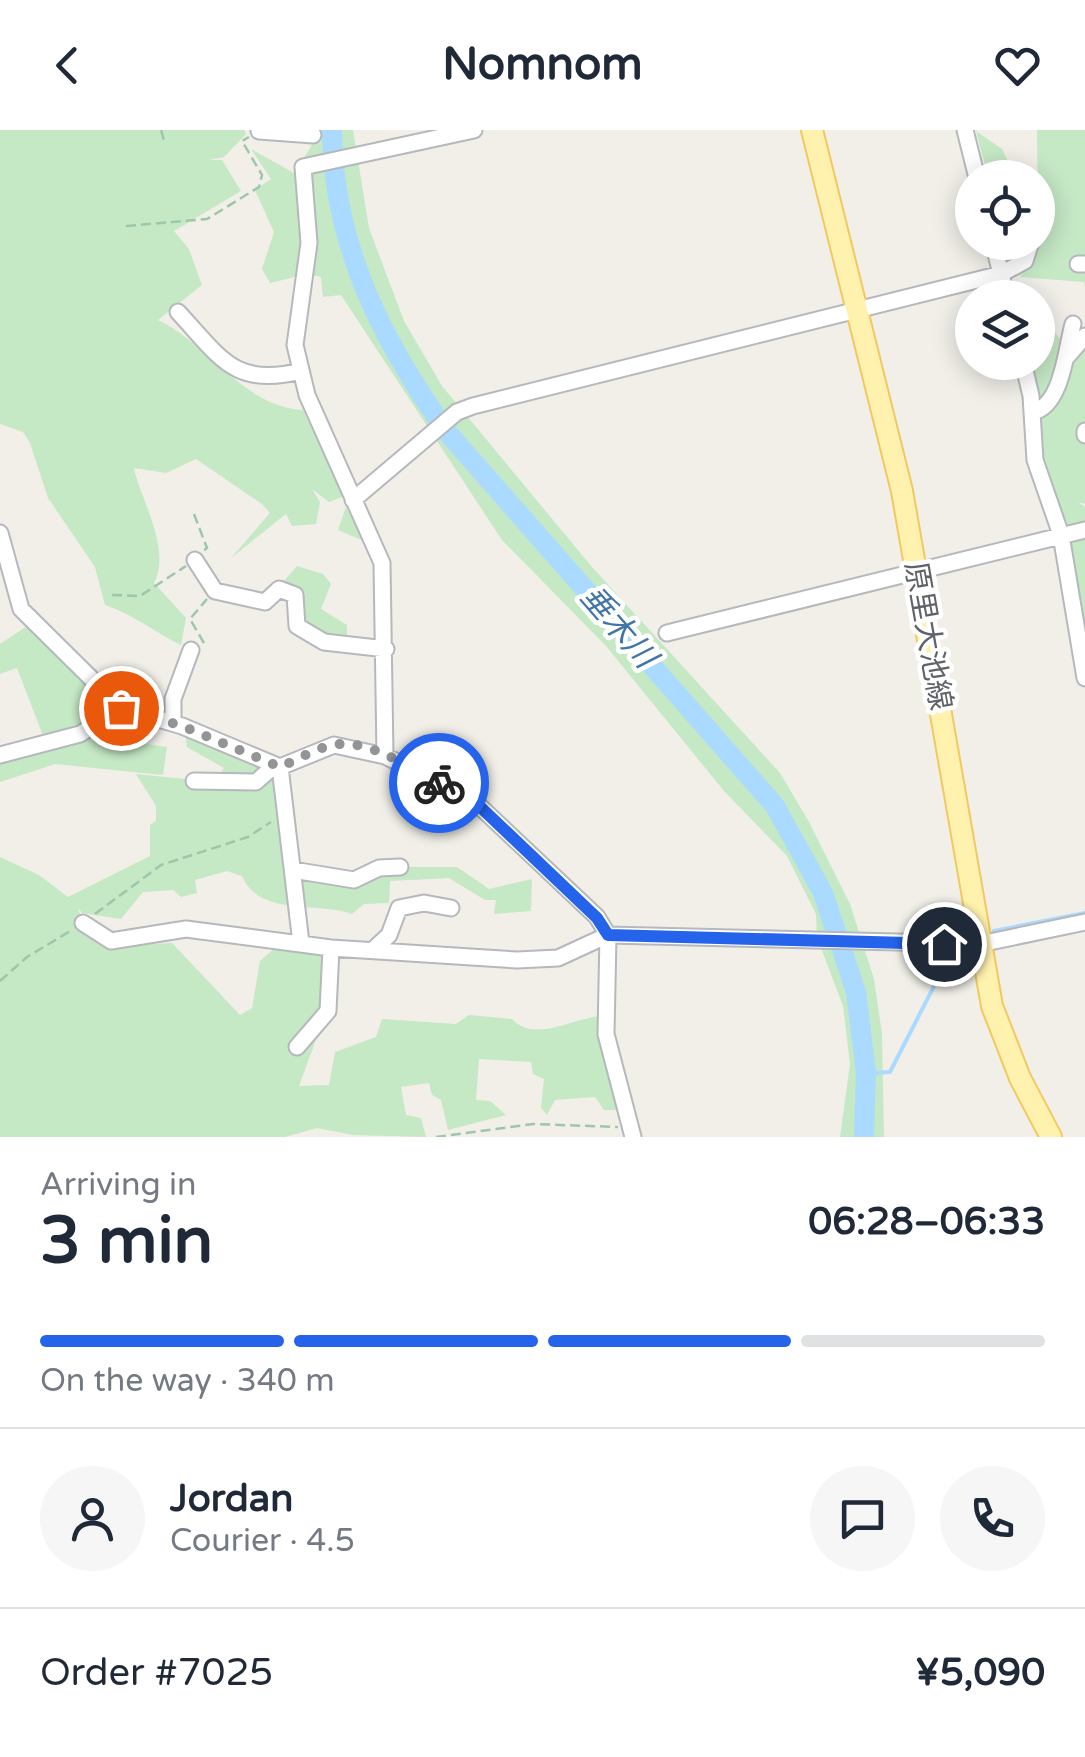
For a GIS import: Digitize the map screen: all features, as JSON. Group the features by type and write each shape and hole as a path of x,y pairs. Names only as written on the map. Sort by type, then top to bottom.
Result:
{"main road":[{"name":"原里大池線","path":"812,130 918,572 980,944 1002,1036 1050,1137"}],"street":[{"path":"385,756 382,564 301,372 294,345 309,242 303,167 474,130"},
{"path":"965,130 972,160"},
{"path":"259,131 313,133 314,164"},
{"path":"998,260 1002,280"},
{"path":"353,500 457,412 1001,274 1025,260"},
{"path":"178,312 240,372 269,380 301,372"},
{"path":"1033,412 1047,405 1079,330"},
{"path":"1027,380 1036,460 1061,536 1085,678"},
{"path":"667,633 1085,530"},
{"path":"0,532 21,609 121,708 173,723 278,766"},
{"path":"195,560 215,591 265,602 284,588 295,595 297,626 324,642 386,648"},
{"path":"173,723 174,699 198,646"},
{"path":"0,755 80,734 121,708"},
{"path":"194,781 256,782 278,766 334,745 385,756 473,800 597,918 608,935 606,1034 631,1132"},
{"path":"278,766 301,943"},
{"path":"293,870 354,880 379,868 400,867"},
{"path":"373,950 389,935 399,908 424,903 451,908"},
{"path":"82,923 111,941 186,929 331,948 517,960 558,958 608,935 817,937 980,944 1085,922"},
{"path":"297,1047 328,1011 331,948"}],"path":[{"path":"162,130 165,144"},
{"path":"126,226 207,219 259,188 262,175 242,141 259,131"},
{"path":"112,594 140,596 195,560 207,548 194,514"},
{"path":"198,646 190,619 215,591"},
{"path":"0,981 161,864 267,827 284,801"},
{"path":"436,1137 533,1124 631,1132"}],"green space":[{"path":"0,130 244,130 246,134 224,157 209,160 222,160 241,191 174,231 189,249 202,285 158,320 262,398 303,410 344,496 329,502 312,489 320,502 316,524 292,526 286,514 231,558 270,513 262,504 196,459 166,473 134,468 157,540 159,570 154,583 186,618 181,645 105,605 95,567 48,498 30,443 23,432 0,424"},
{"path":"311,130 353,130 369,228 404,321 442,386 592,567 780,773 809,822 850,904 874,979 882,1034 884,1137 840,1137 850,1064 843,1006 817,937 816,914 787,856 724,791 606,646 502,540 341,295 323,297 321,277 307,274 270,283 262,269 274,232 255,190 271,179 251,149 294,173 312,145"},
{"path":"1037,130 1085,130 1085,288 1084,282 1020,277 1029,260 1055,260 1055,160 1037,160"},
{"path":"976,131 1002,149 1008,160 984,160"},
{"path":"1085,331 1085,504 1078,502 1085,507 1085,672 1036,460 1036,414"},
{"path":"1055,333 1064,343 1055,373"},
{"path":"1036,380 1053,380 1049,393 1040,400"},
{"path":"346,507 364,541 338,530"},
{"path":"297,566 323,574 331,584 321,609 347,625 347,639 297,626 282,583"},
{"path":"29,625 110,708 93,726 45,741 17,668 0,674 0,644"},
{"path":"185,727 266,766 268,780 276,777 288,860 346,875 402,867 457,867 489,889 532,879 531,911 494,914 496,900 485,900 449,878 390,881 389,903 364,904 352,914 290,906 261,897 242,876 227,871 195,880 197,893 181,897 173,890 143,892 121,919 82,913 78,908 83,923 110,946 172,943 240,1015 252,1008 260,961 275,948 325,952 325,1015 299,1086 329,1085 335,1052 376,1037 382,1019 456,1024 469,1015 512,1019 521,1026 543,1029 602,1016 608,1073 619,1110 604,1110 595,1097 555,1100 547,1115 541,1108 544,1079 533,1074 531,1062 479,1059 476,1100 490,1101 506,1115 448,1130 441,1100 432,1095 429,1083 401,1087 406,1115 421,1118 426,1137 353,1135 317,1128 285,1137 0,1137 0,857 39,875 68,897 150,856 150,825 156,821 156,806 136,774 214,782 224,768 187,747"},
{"path":"80,734 167,747 163,775 55,764 0,782 0,755"}],"waterway":[{"name":"垂木川","path":"332,130 341,213 352,252 382,327 423,398 447,432 775,806 823,893 856,992 866,1073 864,1137"},
{"path":"994,931 1085,913"},
{"path":"866,1073 890,1072 951,953"}],"way so far":[{"path":"121,708 182,726 280,767 334,745 354,746 385,756 439,783"}],"route":[{"path":"439,783 473,800 597,918 608,935 817,937 944,944"}]}
